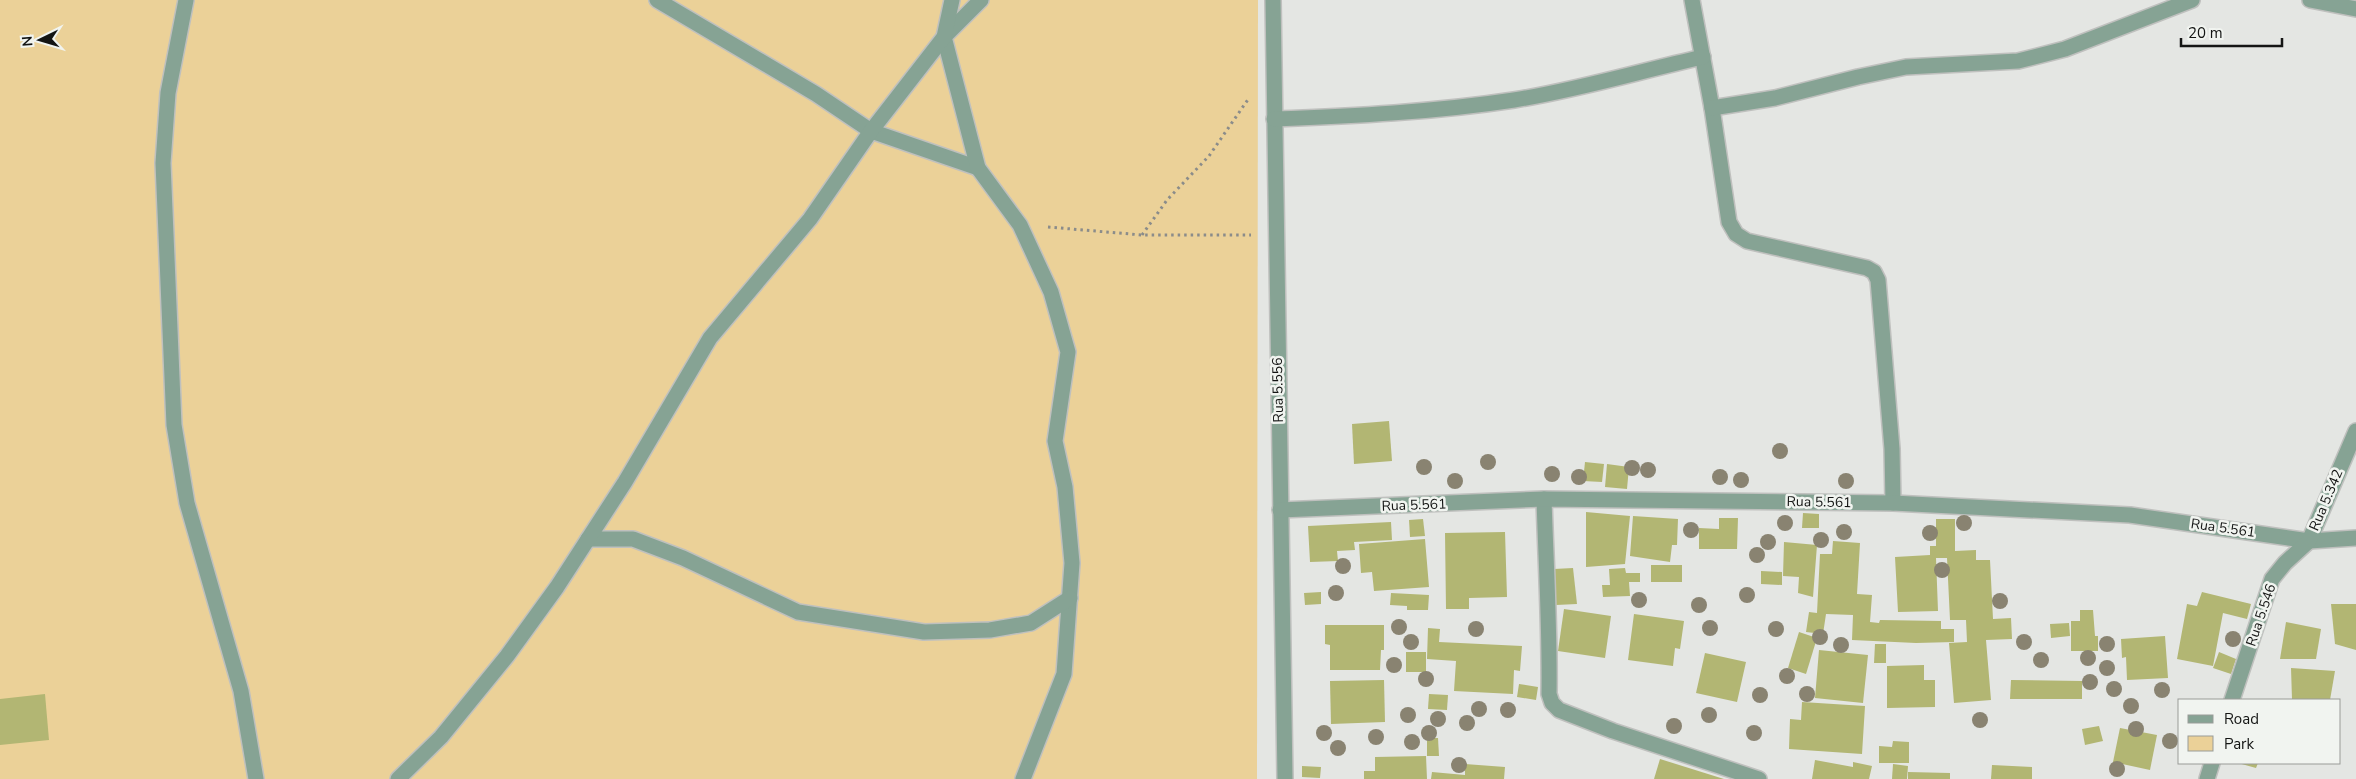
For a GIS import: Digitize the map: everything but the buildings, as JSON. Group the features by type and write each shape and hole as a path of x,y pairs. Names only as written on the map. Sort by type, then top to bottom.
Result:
{"street":[{"path":"186,0 168,93 163,163 174,425 187,503 241,691 256,779"},
{"path":"657,0 816,94 870,131 978,168"},
{"path":"952,0 944,38 978,168 1020,225 1051,292 1068,352 1055,441 1065,487 1072,563 1064,674 1023,779"},
{"path":"398,779 441,737 507,656 557,587 710,338 810,219 870,131 944,38 981,0"},
{"name":"Rua 5.556","path":"1273,0 1285,779"},
{"path":"1692,0 1730,222 1736,234 1747,241 1867,268 1874,272 1878,280 1892,449 1893,503"},
{"path":"1712,108 1776,98 1906,67 2018,61 2065,49 2192,0"},
{"path":"2310,0 2356,9"},
{"path":"1274,119 1376,114 1514,100 1584,86 1703,57"},
{"name":"Rua 5.342","path":"2309,541 2356,431"},
{"path":"1544,500 1545,570 1550,634 1549,694 1552,703 1559,710 1614,731 1759,779"},
{"name":"Rua 5.561","path":"1280,510 1544,500 1893,503 2130,515 2309,541 2356,538"},
{"path":"588,539 633,539 683,558 798,612 924,632 990,630 1031,623 1070,598"},
{"name":"Rua 5.546","path":"2232,699 2272,579 2285,563 2309,541"},
{"path":"2206,779 2212,764"}],"path":[{"path":"1142,235 1167,200 1209,156 1236,115 1274,65"},
{"path":"1020,225 1142,235 1276,235"}],"green space":[{"path":"0,0 1258,0 1257,779 0,779"}]}
